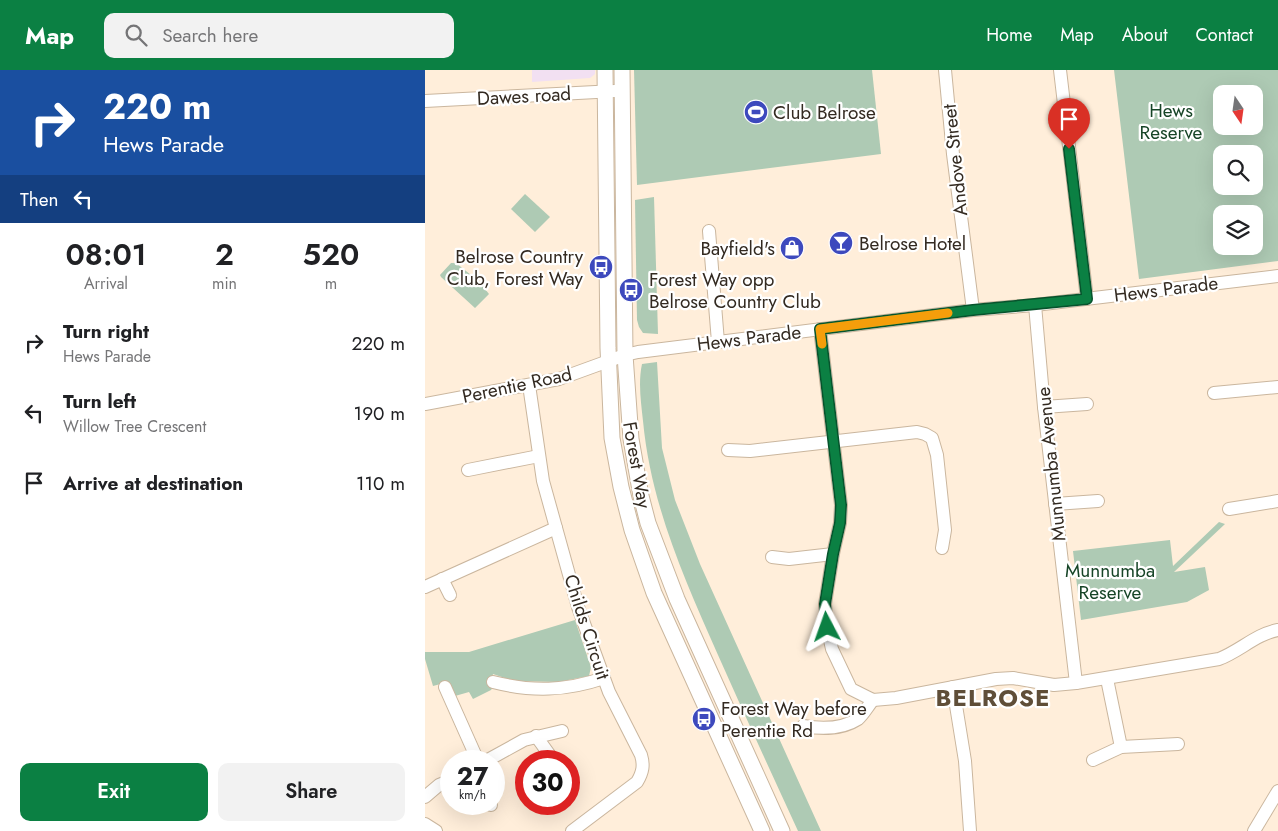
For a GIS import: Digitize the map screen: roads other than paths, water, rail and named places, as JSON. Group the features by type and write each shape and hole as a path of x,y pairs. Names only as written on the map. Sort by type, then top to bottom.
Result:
{"main road":[{"name":"Forest Way","path":"605,70 608,362 614,454 621,488 639,555 654,593 762,831"},
{"name":"Forest Way","path":"622,70 625,356 631,439 641,496 648,524 677,599 782,831"}],"street":[{"name":"Andove Street","path":"945,70 953,154 973,310"},
{"path":"1060,70 1087,299"},
{"name":"Dawes road","path":"425,101 622,91"},
{"path":"709,231 718,342"},
{"name":"Hews Parade","path":"608,362 638,352 973,310 1035,305 1278,276"},
{"name":"Munnumba Avenue","path":"1035,305 1044,407 1077,683"},
{"path":"820,329 841,505 840,523 825,604 827,627 832,649 851,689 873,700 895,698 996,679 1013,678 1055,685 1077,683 1219,659 1229,656 1261,635 1278,630"},
{"name":"Perentie Road","path":"425,404 559,379 608,362"},
{"name":"Childs Circuit","path":"529,385 543,482 578,607 609,692 641,755 643,763 642,774 637,782 572,831"},
{"path":"1214,393 1278,387"},
{"path":"1044,407 1087,404"},
{"path":"728,450 750,451 917,432 925,434 932,438 937,455 945,530 942,548"},
{"path":"469,470 539,456"},
{"path":"1055,504 1098,501"},
{"path":"1229,508 1278,501"},
{"path":"425,587 556,528"},
{"path":"772,557 789,559 833,554"},
{"path":"442,579 450,595"},
{"path":"493,682 512,687 539,689 575,687 604,678"},
{"path":"1107,678 1121,747"},
{"path":"445,687 473,750"},
{"path":"953,687 965,760 967,830"},
{"path":"803,726 816,728 840,727 859,718 873,700"},
{"path":"505,751 524,740 561,732"},
{"path":"536,736 546,750"},
{"path":"1093,760 1121,747 1179,744"},
{"path":"425,797 440,785"},
{"path":"1254,831 1278,792"},
{"path":"425,824 436,831"}],"place":[{"name":"Club Belrose","path":"756,112"},
{"name":"Belrose Hotel","path":"841,243"},
{"name":"Bayfield's","path":"792,248"},
{"name":"Belrose Country Club, Forest Way","path":"601,267"},
{"name":"Forest Way opp Belrose Country Club","path":"631,290"},
{"name":"Forest Way before Perentie Rd","path":"704,719"}],"district":[{"name":"BELROSE","path":"993,697"}],"park label":[{"name":"Hews Reserve","path":"1171,121"},
{"name":"Munnumba Reserve","path":"1110,581"}]}
